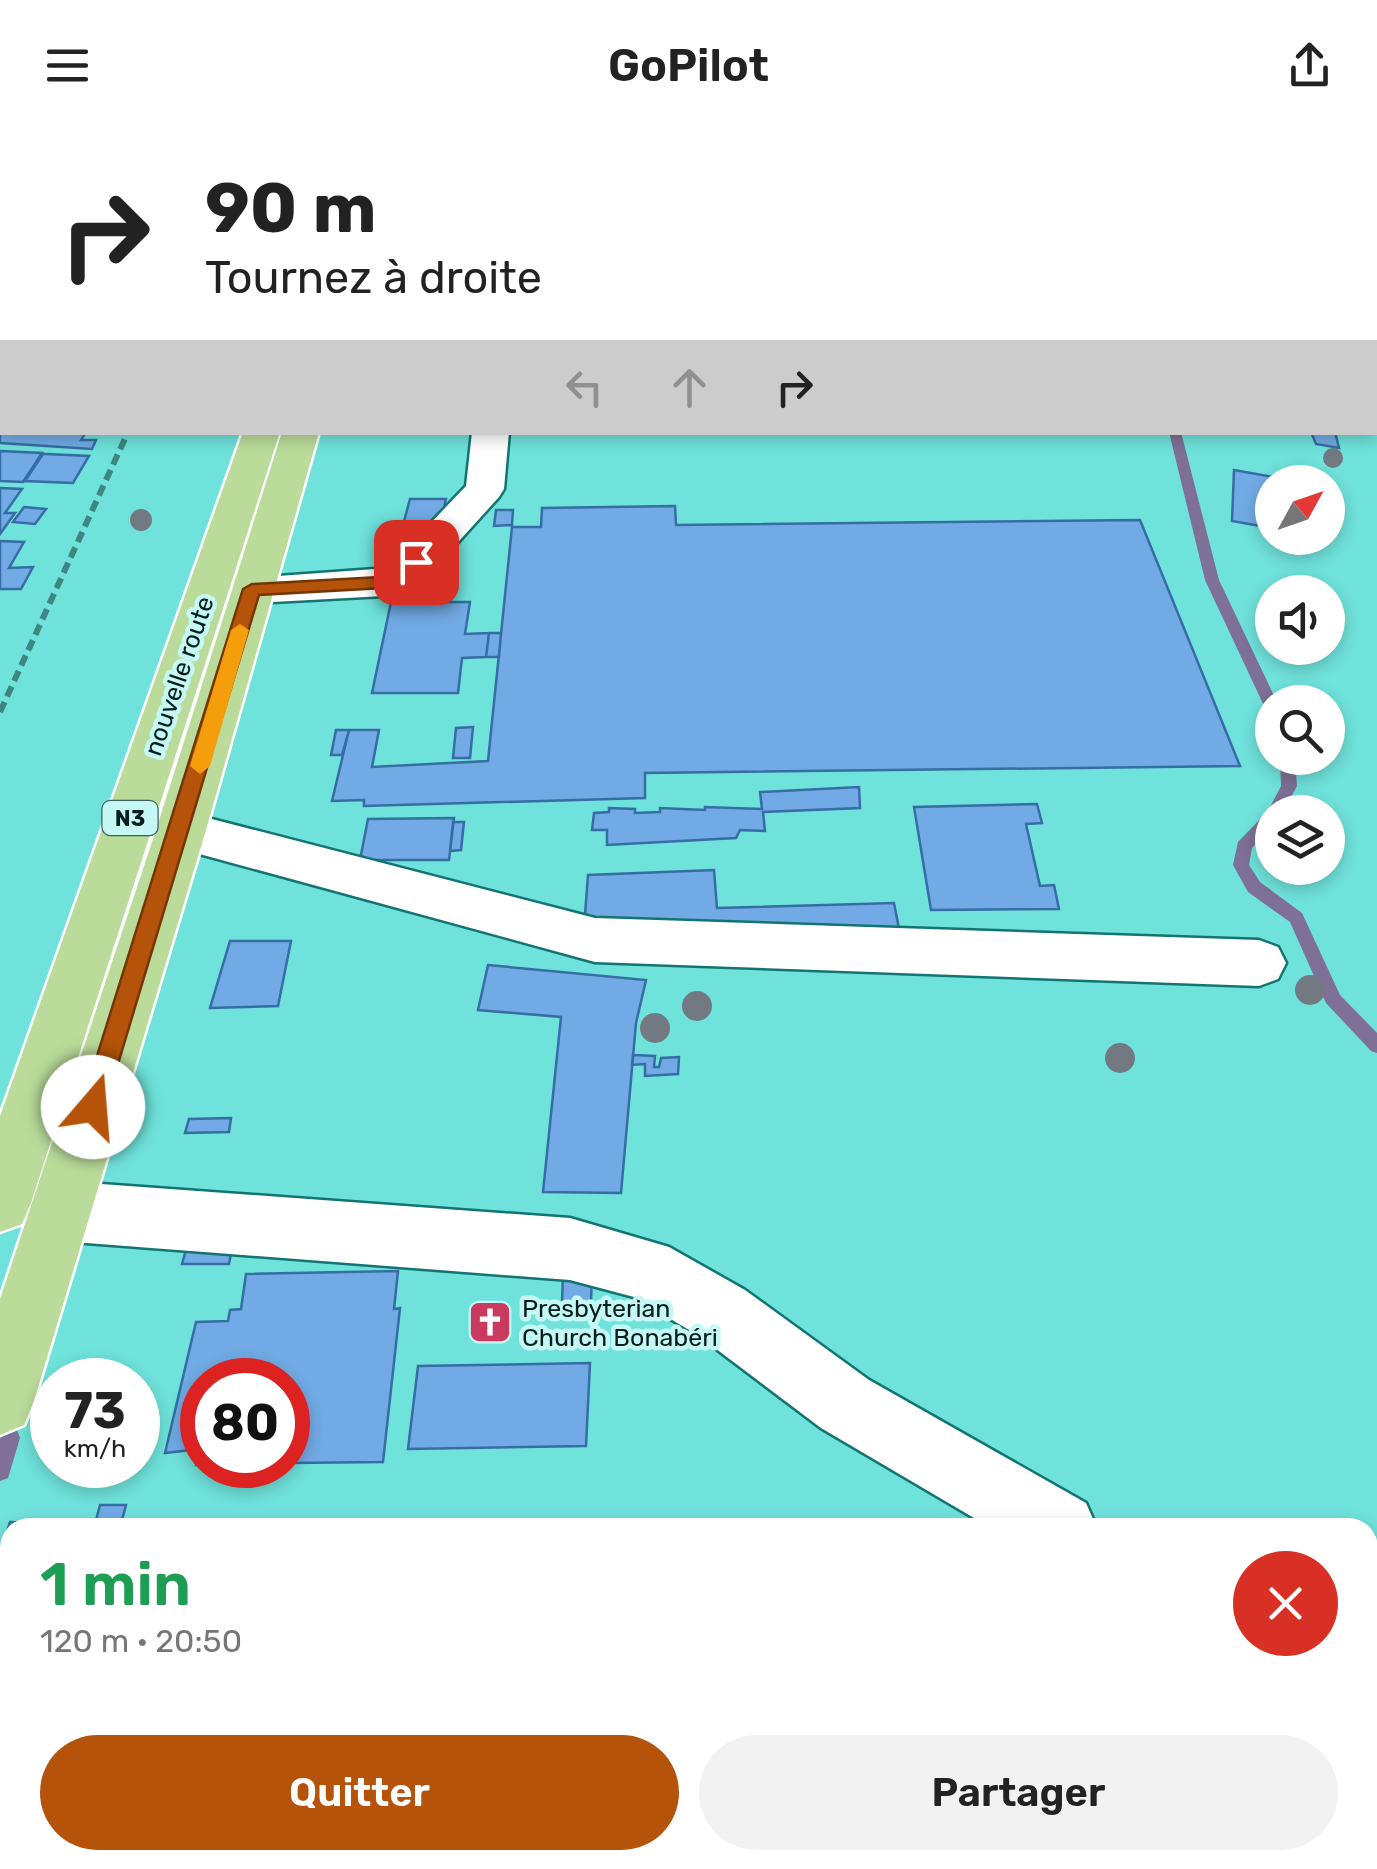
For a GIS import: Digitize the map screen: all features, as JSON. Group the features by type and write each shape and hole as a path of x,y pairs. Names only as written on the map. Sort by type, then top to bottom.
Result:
{"highway":[{"name":"nouvelle route","path":"0,1401 30,1207 260,435"},
{"name":"nouvelle route","path":"30,1207 181,830 300,435"}],"street":[{"path":"252,589 384,582 404,573 485,489 491,435"},
{"path":"181,830 596,940 1260,963"},
{"path":"30,1207 570,1249 647,1269 722,1314 845,1404 1044,1518"}],"building":[{"path":"0,435 84,435 81,440 96,440 92,449 0,443"},
{"path":"1312,435 1336,435 1339,448 1316,444"},
{"path":"0,451 42,453 23,482 0,481"},
{"path":"43,454 89,456 73,483 25,481"},
{"path":"1234,470 1255,474 1255,525 1232,521"},
{"path":"0,488 22,489 5,513 15,513 0,534"},
{"path":"410,499 446,499 437,537 400,536"},
{"path":"675,506 676,525 1140,520 1240,766 645,773 645,798 364,806 364,800 332,801 349,730 379,730 372,767 488,761 512,527 541,527 542,508"},
{"path":"24,507 46,509 35,524 13,522"},
{"path":"496,510 513,510 512,525 494,526"},
{"path":"0,541 24,542 9,568 33,567 21,589 0,589"},
{"path":"391,602 470,602 465,634 489,633 486,657 462,658 458,693 372,693"},
{"path":"489,633 501,633 499,657 486,657"},
{"path":"473,727 470,758 453,758 456,728"},
{"path":"336,730 349,730 342,755 331,755"},
{"path":"859,787 860,808 763,812 765,831 740,830 736,838 607,845 607,830 592,830 594,813 609,812 609,808 635,809 635,813 660,812 660,808 762,809 760,792"},
{"path":"1037,804 1042,823 1026,824 1040,886 1054,885 1059,909 931,910 914,807"},
{"path":"454,818 449,860 360,860 368,819"},
{"path":"453,822 464,822 461,850 450,851"},
{"path":"714,870 717,908 894,903 900,934 584,928 588,875"},
{"path":"230,941 291,941 278,1006 210,1008"},
{"path":"488,965 646,980 636,1023 621,1193 543,1192 561,1017 478,1010"},
{"path":"633,1055 655,1056 654,1067 659,1067 661,1058 679,1057 678,1074 645,1076 645,1064 632,1065"},
{"path":"231,1118 229,1132 185,1133 189,1119"},
{"path":"188,1243 233,1243 229,1264 182,1264"},
{"path":"398,1271 394,1309 400,1308 383,1462 310,1463 310,1358 187,1358 196,1322 228,1321 230,1310 241,1309 246,1274"},
{"path":"592,1272 591,1302 562,1303 563,1273"},
{"path":"590,1363 586,1446 408,1449 418,1366"},
{"path":"180,1390 180,1451 165,1453"},
{"path":"100,1505 126,1505 123,1518 97,1518"}],"waterway":[{"path":"1176,435 1212,580 1261,685"},
{"path":"1284,795 1289,775"},
{"path":"1255,834 1244,846 1241,865 1254,887 1296,918 1332,998"},
{"path":"1334,1001 1377,1045"},
{"path":"0,1470 9,1438"}],"railway":[{"path":"0,712 127,435"}],"slow traffic":[{"path":"200,766 240,630"}],"place":[{"name":"Presbyterian Church Bonabéri","path":"490,1322"}],"route":[{"path":"93,1107 252,589 384,582 416,562"}]}
